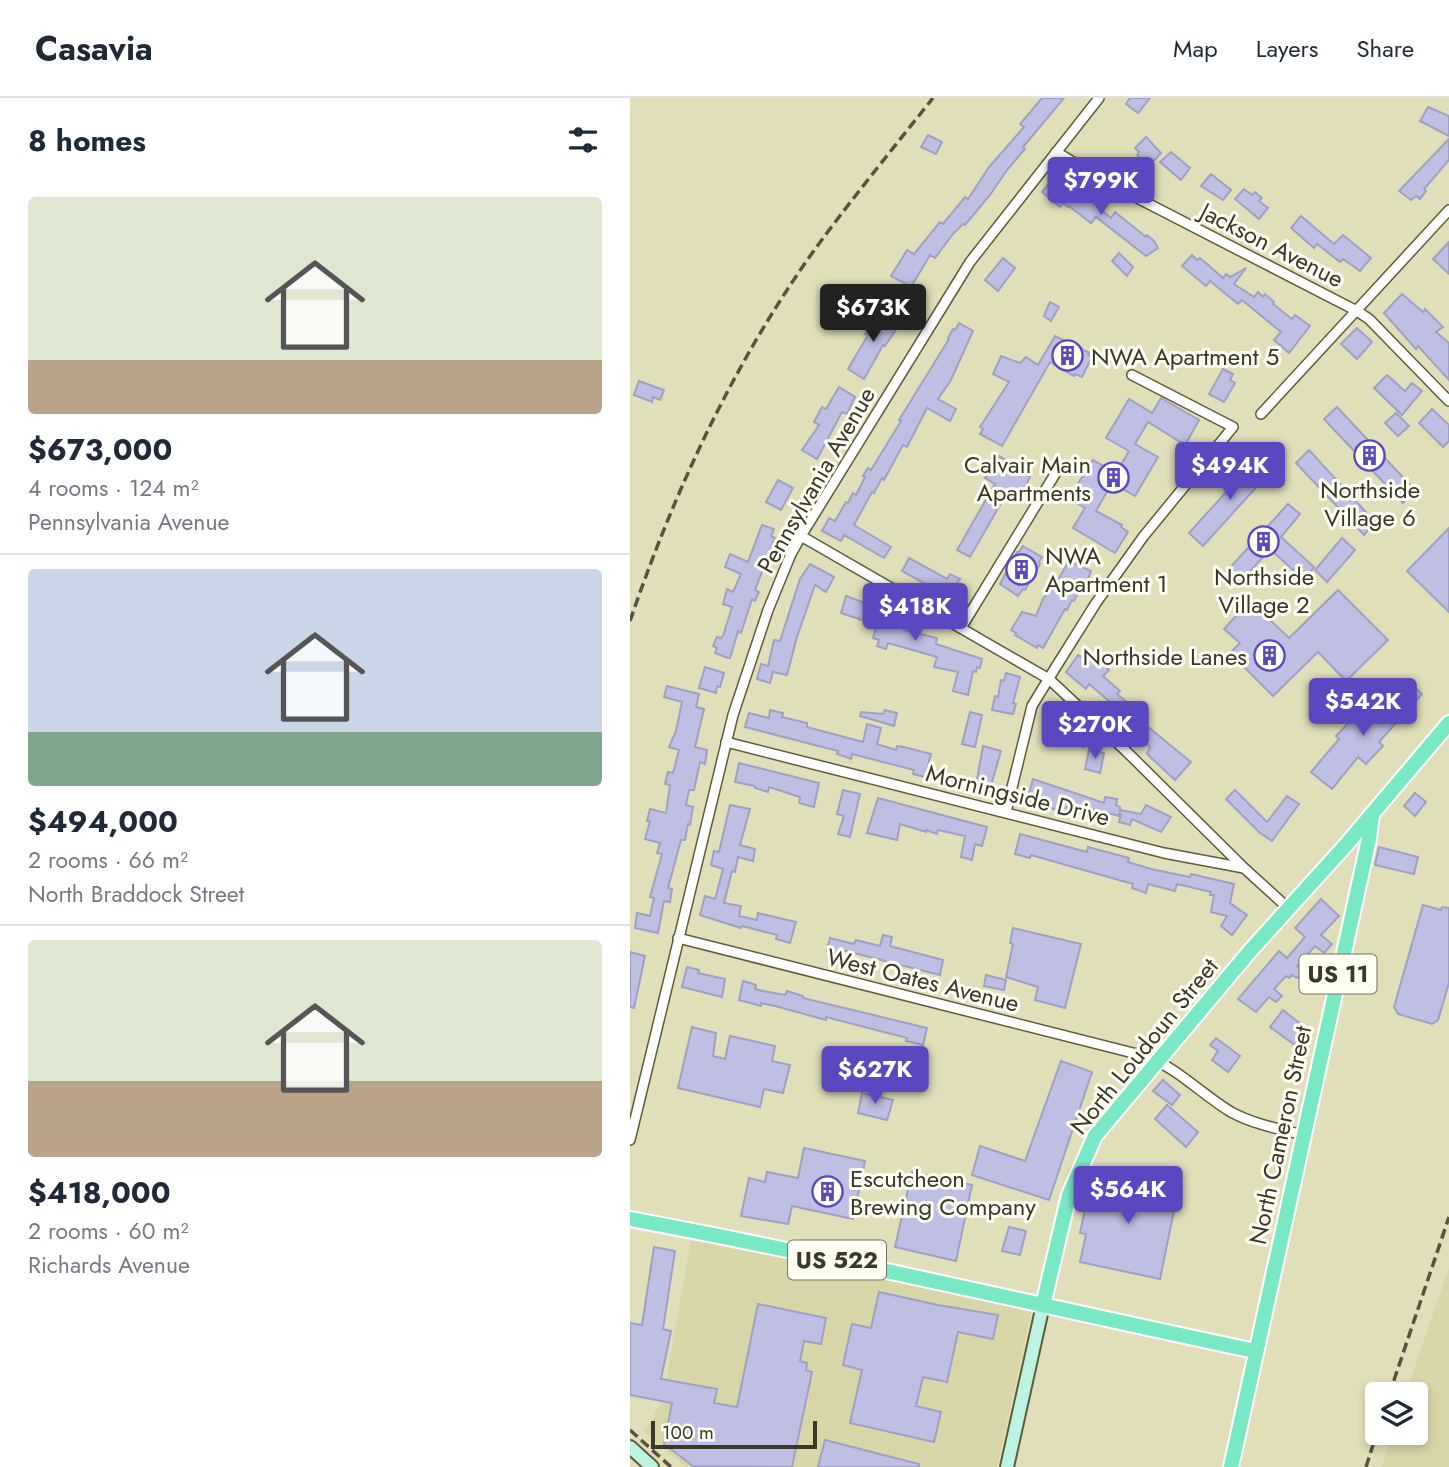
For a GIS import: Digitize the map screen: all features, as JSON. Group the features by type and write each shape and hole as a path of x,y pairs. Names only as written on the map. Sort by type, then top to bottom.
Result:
{"main road":[{"name":"North Loudoun Street","path":"1043,1305 1069,1195 1086,1154 1114,1112 1449,723"},
{"name":"North Cameron Street","path":"1231,1467 1373,812"},
{"path":"1355,834 1368,844"},
{"name":"US 522","path":"630,1219 828,1258 1043,1305"},
{"path":"1043,1305 1255,1351"}],"street":[{"name":"Pennsylvania Avenue","path":"630,1140 726,742 746,671 791,554 962,273 1099,98"},
{"name":"Jackson Avenue","path":"1056,152 1120,189 1357,311 1369,319 1449,401"},
{"path":"1261,414 1449,210"},
{"path":"1006,812 1032,706 1096,603 1143,537 1233,427 1132,375"},
{"path":"961,628 1060,466"},
{"path":"801,536 1049,679 1288,908"},
{"name":"Morningside Drive","path":"726,742 1164,853 1244,868"},
{"name":"West Oates Avenue","path":"678,938 1158,1061"},
{"path":"1158,1061 1233,1113 1303,1136"},
{"name":"North Loudoun Street","path":"1007,1467 1043,1305"},
{"path":"630,1447 652,1467"}],"shaded area":[{"path":"692,1235 1032,1308 997,1467 686,1467 642,1430 650,1423 663,1398"},
{"path":"1449,1268 1449,1467 1382,1467 1389,1445 1428,1445 1428,1382 1410,1382"}],"building":[{"path":"1042,98 1064,98 1023,147 1025,149 965,225 953,234 935,258 930,255 911,287 891,276 907,250 914,254 940,222 943,224 965,197 968,199 989,167 1024,127 1020,124"},
{"path":"1130,98 1150,98 1138,113 1126,104"},
{"path":"1428,107 1449,116 1449,136 1420,121"},
{"path":"928,135 942,142 936,154 921,147"},
{"path":"1146,137 1161,153 1152,163 1137,155 1139,152 1135,148"},
{"path":"1449,139 1449,160 1424,189 1426,191 1420,199 1416,196 1411,200 1399,191"},
{"path":"1171,152 1190,168 1181,180 1160,162"},
{"path":"1211,174 1231,190 1223,200 1201,186"},
{"path":"1053,179 1081,202 1085,196 1111,218 1115,212 1146,237 1147,235 1158,248 1146,256 1096,217 1091,223 1069,206 1063,203 1060,207 1042,192"},
{"path":"1244,189 1252,195 1255,192 1262,198 1259,201 1268,208 1259,219 1235,199"},
{"path":"1301,216 1334,244 1343,235 1371,258 1360,271 1343,259 1340,262 1317,244 1314,248 1291,228"},
{"path":"1449,242 1449,274 1433,259"},
{"path":"1119,253 1133,267 1127,276 1112,261"},
{"path":"1192,255 1197,260 1200,258 1223,278 1226,274 1230,277 1246,268 1234,284 1254,297 1258,292 1263,297 1265,294 1292,319 1295,315 1310,326 1289,353 1274,340 1281,332 1242,300 1238,304 1210,281 1206,286 1182,266"},
{"path":"1003,258 1015,268 998,291 985,280"},
{"path":"1402,294 1423,312 1425,309 1443,327 1436,332 1449,343 1449,380 1384,313"},
{"path":"1050,302 1059,307 1051,321 1044,316"},
{"path":"880,311 897,321 893,326 897,328 885,346 883,345 864,379 848,369"},
{"path":"959,323 973,331 951,380 938,399 956,409 950,421 927,408 907,447 903,445 854,525 891,547 884,558 844,535 841,541 822,531 829,518 835,521 853,493 856,495 865,477 863,476 868,468 871,470"},
{"path":"1357,328 1372,342 1357,359 1341,344"},
{"path":"1055,336 1090,353 1088,355 1092,357 1082,377 1075,374 1074,376 1050,362 1002,446 980,434 983,429 980,427 1009,382 993,374 1001,356 1020,363 1026,357 1038,365"},
{"path":"1223,369 1233,374 1230,380 1235,383 1224,402 1209,394"},
{"path":"1387,375 1405,391 1412,383 1422,391 1402,415 1374,388"},
{"path":"639,381 664,390 660,400 653,397 652,402 634,395"},
{"path":"839,387 855,397 847,414 842,412 817,459 802,450 819,425 814,422 822,407 826,409"},
{"name":"Calvair Main Apartments","path":"1161,398 1199,420 1185,445 1148,422 1135,444 1158,457 1135,496 1112,483 1096,511 1122,525 1128,532 1115,553 1073,528 1085,508 1069,498 1093,460 1116,473 1129,451 1106,438 1129,399 1152,413"},
{"name":"Northside Village 6","path":"1337,407 1415,490 1403,503 1324,419"},
{"path":"1432,409 1449,425 1449,441 1443,447 1419,423"},
{"path":"1396,413 1409,426 1398,436 1385,423"},
{"path":"1309,450 1375,522 1364,535 1296,463"},
{"path":"995,454 1026,471 1025,474 1030,477 1019,497 1008,491 970,557 957,550 995,484 982,473"},
{"path":"1256,459 1271,471 1203,546 1189,533"},
{"path":"778,480 793,488 781,510 766,502"},
{"name":"Northside Village 2","path":"1288,504 1300,514 1281,537 1314,567 1304,580 1270,549 1240,583 1227,571"},
{"path":"762,525 774,529 771,536 775,538 755,590 759,592 755,601 752,599 741,633 738,631 728,658 715,653 717,648 713,646 717,637 723,636 732,607 723,604 727,589 733,592 741,574 725,567 730,554 748,562"},
{"path":"1449,528 1449,612 1407,571"},
{"path":"1342,538 1355,550 1327,582 1315,570"},
{"name":"NWA Apartment 1","path":"1023,546 1042,557 1025,590 1018,596 1000,584"},
{"path":"909,558 947,579 950,574 960,579 953,599 902,571"},
{"path":"1069,561 1091,571 1087,582 1084,581 1074,601 1065,609 1043,648 1038,645 1037,648 1011,630 1022,612 1036,616 1043,599 1050,589 1052,590"},
{"path":"810,564 834,577 826,592 815,585 787,675 773,672 770,683 757,679 761,664 768,666 774,640 780,641 800,579"},
{"path":"1338,590 1388,640 1346,681 1318,652 1273,696 1230,653 1240,643 1224,629 1250,601 1289,638"},
{"path":"846,596 876,607 874,613 906,622 904,630 937,638 936,644 982,659 980,668 977,667 976,672 973,671 968,695 953,691 958,672 934,667 937,657 888,643 886,649 877,646 879,640 873,638 877,625 841,613"},
{"path":"1078,655 1088,661 1094,655 1109,670 1103,676 1120,691 1117,694 1135,709 1131,713 1191,762 1175,780 1147,754 1150,747 1110,717 1117,708 1089,684 1086,689 1066,672"},
{"path":"705,667 724,673 716,693 699,688"},
{"path":"1006,673 1020,677 1013,714 992,710 1001,680 1004,681"},
{"path":"1408,681 1422,694 1379,742 1383,746 1366,764 1358,757 1332,789 1311,772 1339,739 1336,736 1353,718 1368,729"},
{"path":"667,686 699,694 696,707 704,709 695,747 707,750 705,764 700,762 694,790 689,790 686,805 693,807 690,825 688,824 685,840 681,840 668,888 672,889 670,902 664,901 658,933 635,928 637,913 650,916 654,898 650,897 662,854 657,853 660,843 645,839 650,821 647,821 650,809 666,813 670,785 665,784 668,772 673,773 679,750 669,747 676,731 682,702 664,697"},
{"path":"770,710 783,713 782,717 807,723 807,727 863,742 867,724 881,728 877,744 896,750 897,746 931,754 925,777 913,774 914,770 852,754 851,759 837,754 838,751 745,727 749,713 769,718"},
{"path":"885,710 897,713 894,726 860,716 861,712 883,714"},
{"path":"970,712 982,715 975,747 962,744"},
{"path":"1065,727 1088,732 1084,747 1061,742"},
{"path":"983,746 1001,751 990,789 976,785"},
{"path":"1089,750 1104,753 1100,773 1085,769"},
{"path":"739,763 819,783 814,807 799,803 800,797 769,787 768,792 735,782"},
{"path":"1033,779 1104,803 1105,797 1117,799 1116,805 1120,810 1141,814 1146,805 1171,817 1161,832 1132,819 1130,825 1119,822 1121,814 1119,816 1092,809 1091,814 1067,807 1066,812 1042,806 1027,801"},
{"path":"843,790 860,794 850,837 838,834 844,816 837,814"},
{"path":"1235,790 1267,822 1287,796 1299,804 1272,841 1260,833 1226,799"},
{"path":"1415,793 1426,802 1415,816 1404,806"},
{"path":"878,798 987,827 982,846 975,844 972,860 961,857 965,836 938,830 937,834 926,832 900,824 897,840 867,833"},
{"path":"730,805 750,809 740,845 755,849 753,861 738,857 724,903 741,906 739,916 757,920 758,913 796,922 790,943 776,939 777,935 742,926 741,928 700,915 705,896 715,899 723,869 711,865 714,851 719,852"},
{"path":"1020,834 1087,852 1088,847 1129,858 1128,862 1151,869 1190,877 1191,874 1234,884 1230,903 1247,915 1232,935 1221,926 1227,916 1211,912 1214,895 1210,895 1211,892 1177,884 1175,891 1148,884 1146,893 1132,888 1133,884 1031,855 1030,858 1015,854"},
{"path":"1379,847 1418,857 1414,874 1375,865"},
{"path":"1321,899 1339,916 1321,935 1332,944 1324,953 1315,946 1297,966 1303,972 1297,978 1286,976 1274,989 1282,996 1276,1002 1269,997 1256,1012 1238,999 1279,951 1287,958 1305,937 1295,928"},
{"path":"1423,905 1441,910 1442,907 1449,908 1449,983 1438,1020 1432,1024 1398,1014 1394,1007"},
{"path":"1013,928 1081,944 1065,1008 1035,1000 1038,987 1006,977 1013,944 1010,943"},
{"path":"883,935 892,937 890,946 943,960 940,975 842,950 842,954 827,951 830,938 854,944 856,940 880,946"},
{"path":"630,952 645,956 634,1008 630,1007"},
{"path":"687,967 699,970 698,973 725,979 722,997 682,987"},
{"path":"986,975 1006,980 1004,990 984,986"},
{"path":"743,981 756,985 755,989 785,995 787,991 803,998 927,1028 923,1045 906,1041 907,1038 826,1017 826,1020 775,1006 761,1003 761,1006 739,1000"},
{"path":"1283,1010 1307,1029 1295,1045 1270,1027"},
{"path":"692,1027 716,1033 713,1056 725,1059 730,1036 775,1046 772,1061 790,1065 783,1093 764,1089 760,1107 678,1088"},
{"path":"1216,1038 1240,1056 1228,1072 1212,1060 1218,1051 1210,1045"},
{"path":"1061,1061 1092,1072 1049,1200 972,1175 980,1146 1025,1161"},
{"path":"1163,1080 1180,1095 1172,1105 1153,1091"},
{"path":"862,1093 893,1100 887,1120 858,1113"},
{"path":"1167,1105 1198,1132 1186,1147 1155,1119"},
{"name":"Escutcheon Brewing Company","path":"804,1148 865,1161 853,1219 792,1206 788,1224 741,1216 749,1178 765,1182 767,1172 798,1178"},
{"path":"912,1172 972,1185 956,1261 895,1247"},
{"path":"1099,1174 1178,1191 1160,1279 1080,1262 1086,1234 1080,1233 1086,1205 1092,1206"},
{"path":"1009,1227 1026,1231 1020,1255 1002,1251"},
{"path":"654,1247 675,1251 663,1329 671,1331 661,1379 717,1389 714,1403 737,1407 758,1304 826,1318 821,1344 804,1341 800,1361 807,1363 806,1370 812,1372 792,1467 693,1466 664,1444 672,1403 630,1395 630,1323 642,1325"},
{"path":"879,1292 998,1315 993,1339 958,1332 947,1382 923,1377 916,1406 941,1412 934,1442 850,1423 862,1370 843,1365 852,1324 871,1328"},
{"path":"825,1440 919,1464 919,1467 818,1467"}],"railway":[{"path":"630,621 688,474 710,426 760,333 818,245 933,98"},
{"path":"1393,1382 1449,1217"},
{"path":"630,1430 671,1467"},
{"path":"1366,1467 1373,1445"}],"place":[{"name":"NWA Apartment 5","path":"1068,356"},
{"name":"Northside Village 6","path":"1370,455"},
{"name":"Calvair Main Apartments","path":"1114,478"},
{"name":"Northside Village 2","path":"1264,542"},
{"name":"NWA Apartment 1","path":"1022,569"},
{"name":"Northside Lanes","path":"1270,656"},
{"name":"Escutcheon Brewing Company","path":"827,1192"}]}
